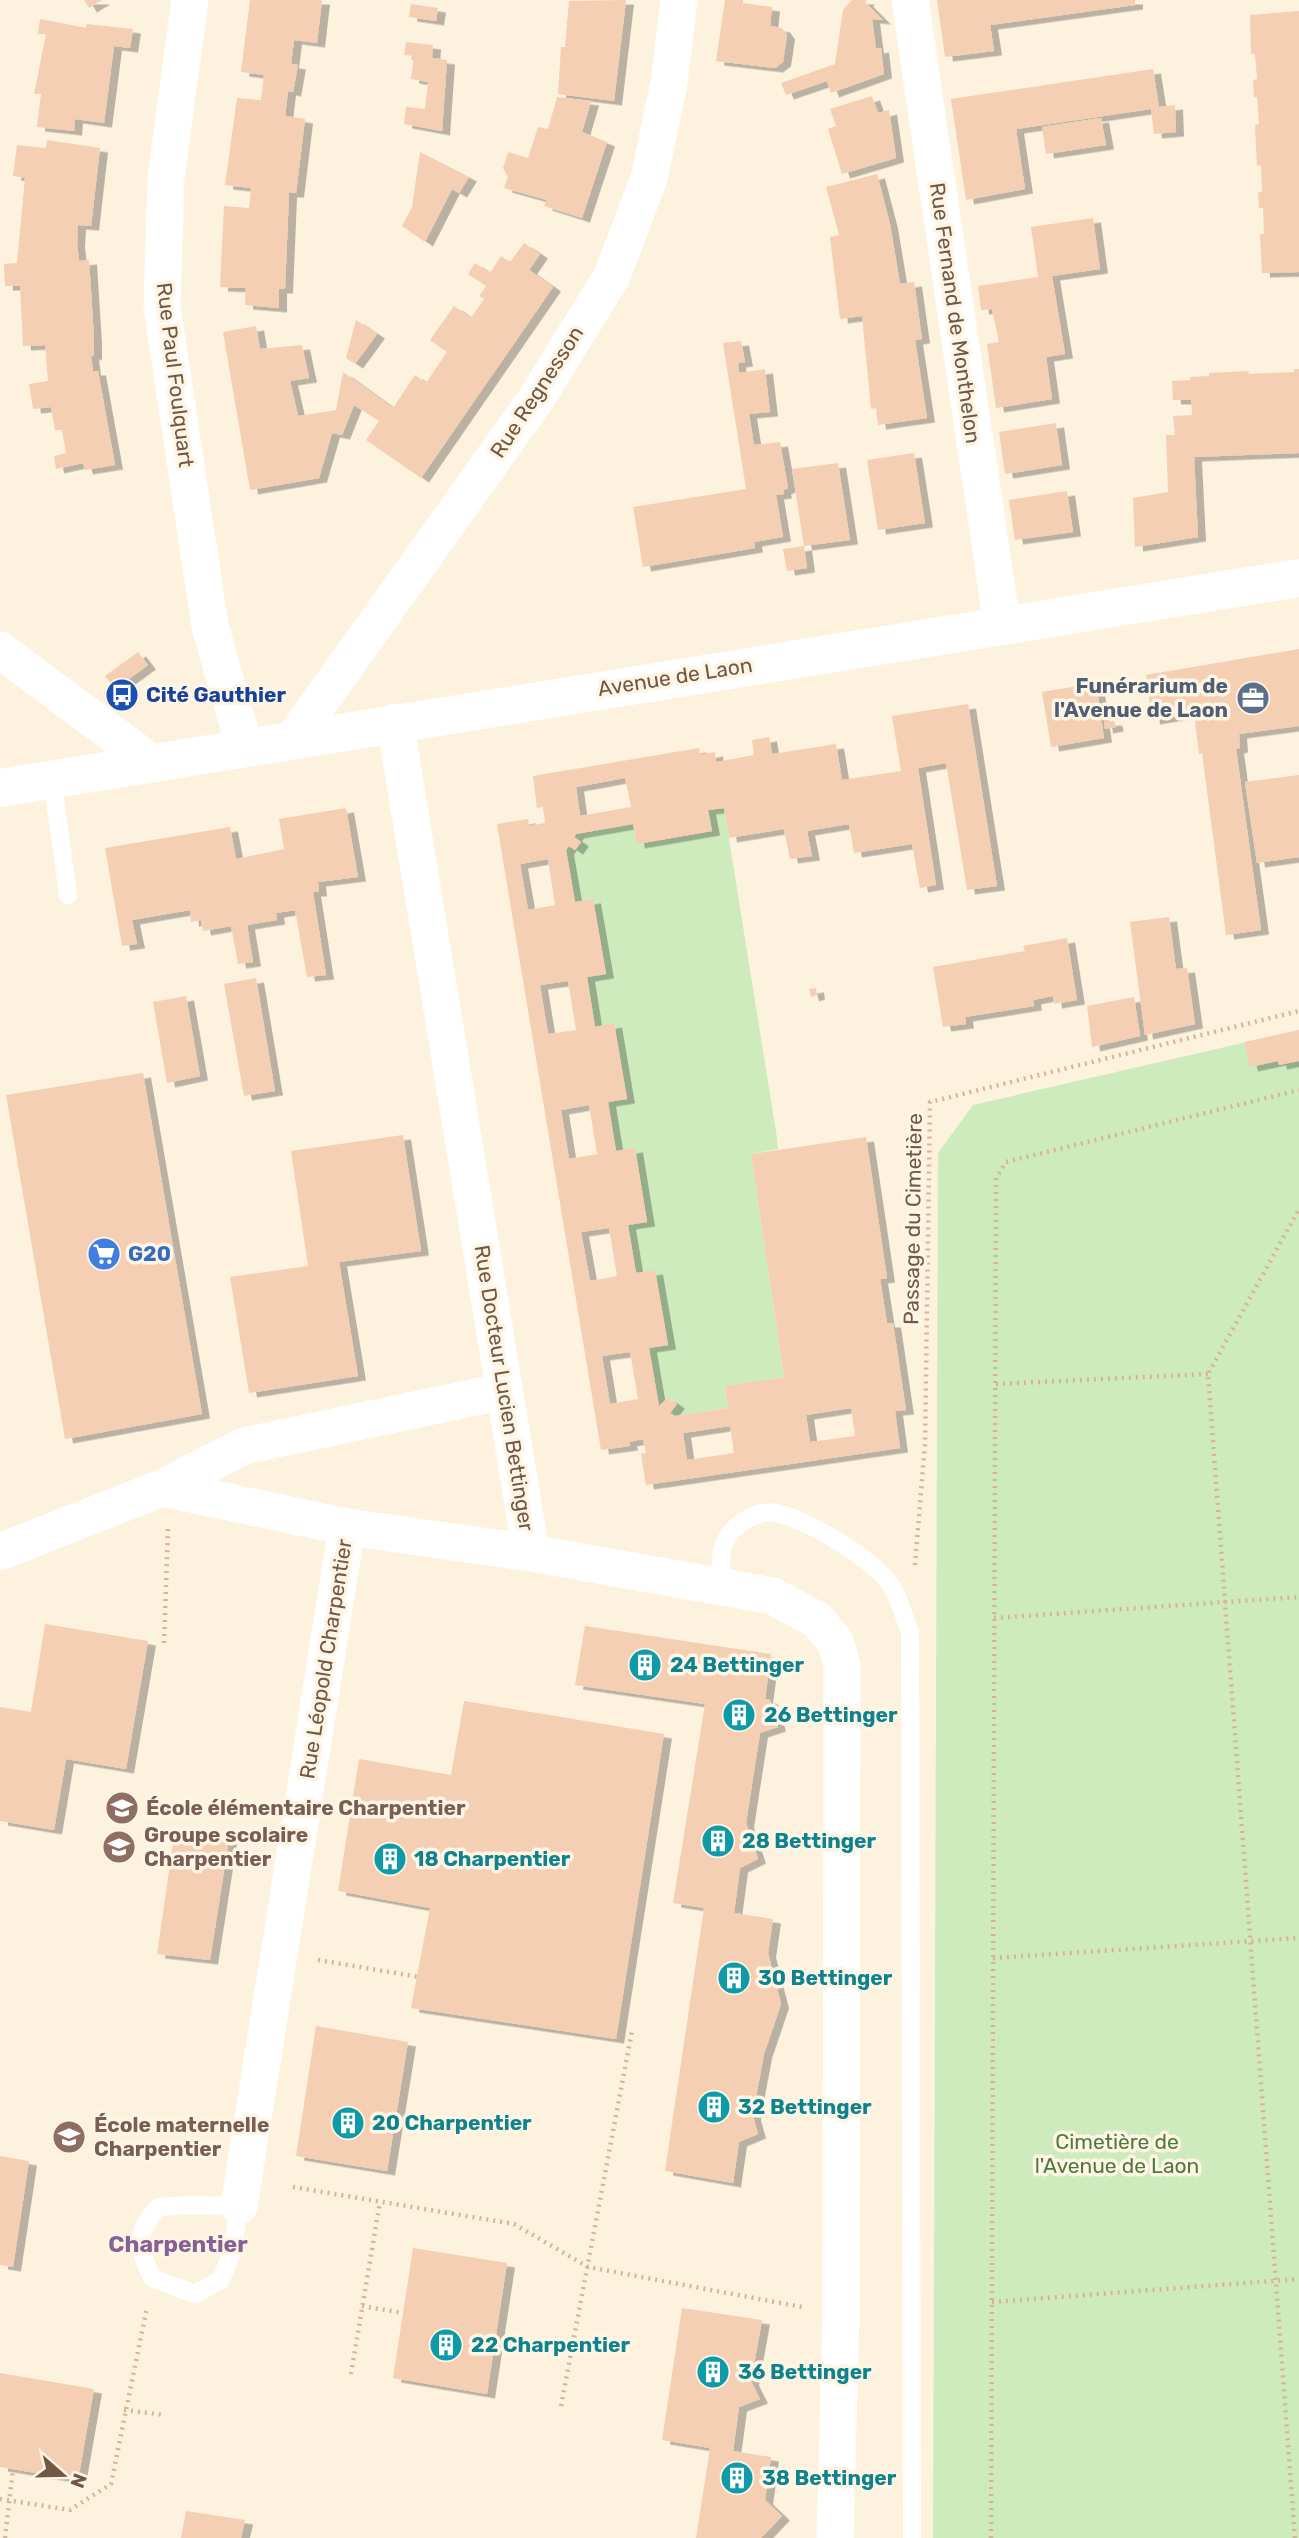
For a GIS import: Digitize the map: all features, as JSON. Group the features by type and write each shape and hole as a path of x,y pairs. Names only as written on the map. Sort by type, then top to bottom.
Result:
{"main road":[{"name":"Avenue de Laon","path":"0,788 244,746 1299,578"}],"street":[{"name":"Rue Paul Foulquart","path":"190,0 166,177 162,307 210,626 244,746"},
{"name":"Rue Regnesson","path":"294,738 536,399 612,276 649,178 669,83 678,0"},
{"name":"Rue Fernand de Monthelon","path":"910,0 1002,625"},
{"path":"0,650 152,763"},
{"name":"Rue Docteur Lucien Bettinger","path":"395,722 531,1553 773,1596 817,1620 835,1641 842,1665 841,2315 835,2538"},
{"path":"0,1552 167,1489 244,1446 505,1391"},
{"name":"Rue Léopold Charpentier","path":"167,1489 346,1527 531,1553"},
{"name":"Rue Léopold Charpentier","path":"239,2206 346,1527"}],"lane":[{"path":"52,779 68,895"},
{"path":"721,1587 723,1544 738,1524 754,1516 774,1512 815,1529 855,1553 892,1587 910,1632 912,2538"},
{"path":"239,2206 233,2249 221,2280 195,2294 152,2278 141,2253 142,2225 158,2207 239,2206"}],"path":[{"name":"Passage du Cimetière","path":"910,1632 925,1444 930,1102 1299,1011"},
{"path":"990,2538 996,1178 1006,1162 1299,1090"},
{"path":"1295,2538 1208,1374 1299,1209"},
{"path":"996,1384 1208,1374"},
{"path":"164,1643 167,1489"},
{"path":"994,1618 1299,1597"},
{"path":"993,1958 1299,1938"},
{"path":"279,1954 419,1977"},
{"path":"561,2406 632,2031"},
{"path":"293,2187 513,2224 588,2267 841,2315"},
{"path":"351,2374 380,2202"},
{"path":"0,2499 69,2510 111,2484 152,2278"},
{"path":"992,2302 1299,2279"},
{"path":"362,2306 403,2313"},
{"path":"124,2410 165,2415"},
{"path":"5,2538 13,2469"}],"green space":[{"path":"724,808 777,1138 778,1149 751,1154 784,1377 725,1386 728,1408 675,1416 670,1413 676,1404 668,1398 659,1406 649,1348 668,1345 655,1270 636,1273 628,1225 647,1221 635,1148 616,1151 608,1102 627,1098 614,1024 595,1027 587,977 606,974 593,899 575,902 566,850 569,846 575,850 581,842 574,837 576,834 633,824 637,844 712,831 708,810"},
{"name":"Cimetière de l'Avenue de Laon","path":"1299,1030 1299,2538 933,2538 938,1153 973,1105"}],"building":[{"path":"84,0 102,0 89,8"},
{"path":"250,0 322,0 317,43 294,40 291,64 298,65 293,92 288,91 285,116 305,119 296,193 289,193 285,289 279,289 279,308 245,305 246,288 220,287 224,206 249,208 251,188 225,185 237,98 261,100 264,75 241,72"},
{"path":"626,0 614,101 558,94 561,47 565,47 569,1"},
{"path":"725,0 743,0 743,3 772,7 770,26 782,28 787,35 783,62 775,68 716,61"},
{"path":"852,0 867,0 865,2 883,20 872,19 876,49 881,48 884,74 831,93 827,81 786,95 781,83 835,64 843,10"},
{"path":"937,0 1135,0 1135,5 990,25 994,51 945,57"},
{"path":"411,4 438,8 436,21 409,17"},
{"path":"1299,11 1299,272 1262,273 1260,234 1264,234 1263,208 1259,208 1258,192 1262,192 1261,165 1257,166 1255,125 1259,124 1253,80 1257,79 1255,54 1251,54 1250,15"},
{"path":"40,19 86,28 87,24 133,29 130,48 114,46 104,123 75,119 74,131 37,127 41,94 34,94 46,34 38,34"},
{"path":"406,42 433,45 432,58 447,60 442,131 404,124 406,107 425,109 428,82 411,79 414,56 404,55"},
{"path":"1153,69 1159,107 1175,105 1176,132 1154,134 1151,109 1016,129 1025,189 966,200 951,99"},
{"path":"872,96 878,113 889,110 896,158 842,174 828,129 836,126 830,109"},
{"path":"557,97 591,101 582,132 607,142 582,218 544,206 547,200 504,188 508,177 503,168 508,152 528,158 538,127 548,129"},
{"path":"1101,118 1106,145 1046,154 1042,127"},
{"path":"47,140 100,148 91,226 78,225 77,243 79,261 89,260 94,339 94,355 91,356 93,371 98,371 115,465 85,470 83,463 56,469 54,456 66,453 62,430 55,430 51,407 33,409 29,384 48,381 45,345 23,346 20,286 5,286 4,264 17,263 25,178 13,176 17,145 46,148"},
{"path":"420,152 469,177 459,193 452,189 425,242 402,226 412,207"},
{"path":"877,174 890,224 900,284 914,282 922,339 915,340 927,418 878,425 876,408 871,409 862,316 840,319 830,237 839,235 826,187"},
{"path":"1093,218 1100,269 1052,276 1065,354 1046,357 1052,399 996,408 987,344 999,342 992,309 981,310 978,286 1038,277 1031,227"},
{"path":"524,243 540,254 529,270 553,287 421,478 366,440 379,421 354,405 342,435 332,433 319,478 250,490 223,332 256,326 260,349 302,345 309,378 290,381 298,416 336,410 343,372 393,408 415,375 426,383 447,352 430,340 454,306 471,318 484,299 479,296 486,286 468,274 475,263 490,273 501,256 510,262"},
{"path":"356,320 377,334 355,364 346,358"},
{"path":"741,341 745,362 738,363 739,373 765,369 770,412 749,414 754,445 780,442 788,488 783,490 784,494 776,495 783,537 754,542 755,548 643,567 633,507 746,489 723,343"},
{"path":"1294,369 1299,369 1299,453 1194,457 1198,537 1135,547 1133,498 1168,492 1166,435 1175,435 1173,416 1192,415 1191,400 1173,400 1172,381 1209,376 1209,373 1294,372"},
{"path":"1056,423 1062,465 1005,474 999,432"},
{"path":"914,453 925,523 878,530 867,460"},
{"path":"838,463 850,540 804,546 792,469"},
{"path":"1067,491 1073,532 1015,540 1009,500"},
{"path":"804,546 807,568 787,571 783,549"},
{"path":"1299,649 1299,726 1239,734 1240,748 1236,749 1261,930 1226,935 1202,753 1199,754 1194,713 1152,720 1146,675"},
{"path":"138,652 148,665 115,689 105,676"},
{"path":"1096,683 1104,738 1051,747 1042,692"},
{"path":"968,704 997,886 967,890 946,763 918,768 936,885 920,888 912,844 854,853 849,824 807,831 812,856 790,859 784,829 729,838 724,808 708,810 712,831 637,844 633,824 576,834 574,837 581,842 575,850 569,846 566,850 575,902 593,899 606,974 587,977 595,1027 614,1023 627,1099 608,1102 616,1151 635,1148 647,1222 628,1225 636,1273 655,1270 668,1345 649,1348 659,1406 668,1398 677,1404 670,1413 675,1416 728,1408 725,1386 784,1377 751,1154 866,1137 887,1278 880,1279 887,1323 893,1323 906,1410 895,1411 900,1448 646,1485 641,1454 646,1453 643,1439 629,1442 630,1446 601,1450 497,824 528,819 529,826 545,823 543,807 537,808 533,776 699,748 700,755 715,752 716,762 754,755 752,740 769,737 772,754 836,744 842,780 901,771 892,716","holes":["625,778 631,807 580,816 576,787","548,859 555,905 528,910 520,864","568,981 576,1030 548,1034 540,985","589,1105 597,1154 569,1159 561,1110","609,1228 617,1276 590,1281 581,1232","630,1352 638,1399 610,1404 602,1356","851,1408 855,1436 810,1442 806,1415","730,1426 734,1453 687,1460 683,1433"]},
{"path":"1114,721 1116,727 1105,729 1104,722"},
{"path":"1299,775 1299,857 1257,863 1245,782"},
{"path":"346,808 358,877 318,882 319,892 313,892 326,975 307,977 295,910 276,913 277,920 247,925 253,962 238,964 231,926 203,931 201,920 191,922 190,910 132,920 137,944 122,946 105,848 230,827 236,859 284,849 279,819"},
{"path":"1169,917 1176,969 1187,968 1195,1024 1145,1035 1130,922"},
{"path":"1067,938 1077,1000 1054,1004 1053,996 1033,1000 1034,1006 965,1017 966,1024 943,1027 933,967 1025,951 1023,946"},
{"path":"256,978 275,1091 244,1096 224,984"},
{"path":"816,988 817,995 811,997 809,989"},
{"path":"186,996 200,1076 167,1083 153,1002"},
{"path":"1134,997 1140,1036 1092,1047 1087,1006"},
{"path":"1299,1030 1299,1061 1279,1065 1278,1061 1250,1067 1244,1042"},
{"name":"G20","path":"143,1073 202,1414 65,1439 6,1095"},
{"path":"403,1135 421,1251 339,1262 358,1376 249,1393 230,1277 308,1266 291,1151"},
{"path":"45,1624 148,1641 126,1769 66,1759 54,1830 0,1821 0,1707 31,1712"},
{"path":"585,1626 771,1654 765,1699 770,1700 778,1727 760,1733 746,1823 758,1859 740,1868 734,1913 773,1919 768,1953 781,2004 764,2054 756,2097 753,2116 758,2134 739,2142 733,2183 665,2171 704,1908 673,1903 705,1704 575,1685"},
{"path":"464,1701 664,1734 616,2039 411,2008 430,1908 338,1891 359,1759 451,1775"},
{"path":"175,1830 229,1839 210,1960 157,1954"},
{"name":"20 Charpentier","path":"316,2026 408,2042 387,2171 296,2156"},
{"path":"0,2156 29,2161 13,2267 0,2265"},
{"name":"22 Charpentier","path":"413,2248 507,2263 487,2394 393,2378"},
{"name":"36 Bettinger","path":"682,2308 762,2320 751,2381 760,2399 739,2407 733,2451 771,2457 765,2500 782,2516 761,2538 696,2538 710,2448 662,2440"},
{"path":"0,2373 94,2389 78,2480 0,2467"},
{"path":"186,2511 245,2520 241,2538 181,2538"}],"place":[{"name":"Cité Gauthier","path":"122,695"},
{"name":"Funérarium de l'Avenue de Laon","path":"1253,698"},
{"name":"G20","path":"104,1254"},
{"name":"24 Bettinger","path":"645,1665"},
{"name":"26 Bettinger","path":"739,1715"},
{"name":"École élémentaire Charpentier","path":"122,1808"},
{"name":"28 Bettinger","path":"718,1841"},
{"name":"Groupe scolaire Charpentier","path":"119,1847"},
{"name":"18 Charpentier","path":"390,1859"},
{"name":"30 Bettinger","path":"734,1978"},
{"name":"32 Bettinger","path":"714,2107"},
{"name":"20 Charpentier","path":"348,2123"},
{"name":"École maternelle Charpentier","path":"69,2137"},
{"name":"22 Charpentier","path":"446,2345"},
{"name":"36 Bettinger","path":"713,2372"},
{"name":"38 Bettinger","path":"737,2478"}],"district":[{"name":"Charpentier","path":"178,2244"}]}
